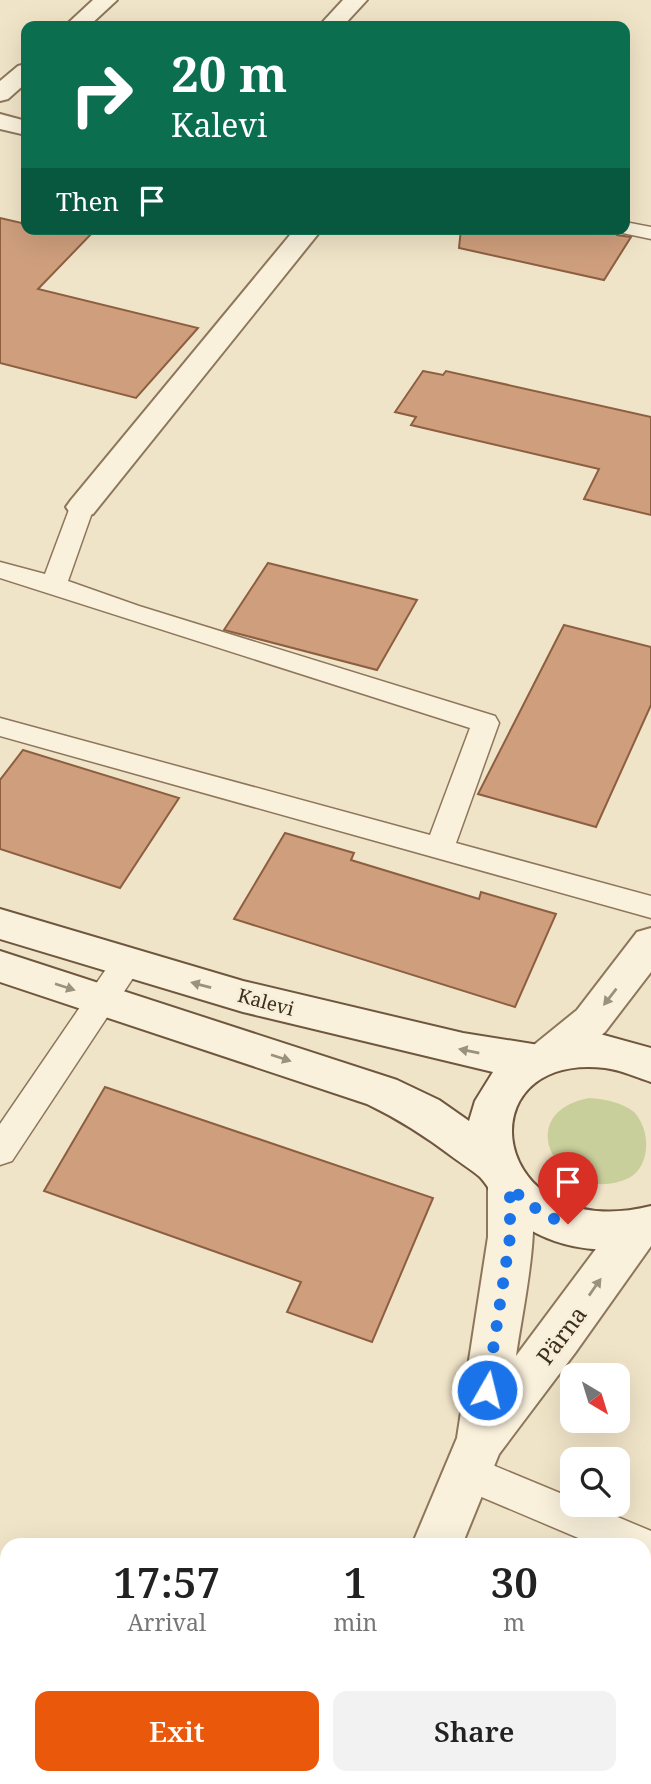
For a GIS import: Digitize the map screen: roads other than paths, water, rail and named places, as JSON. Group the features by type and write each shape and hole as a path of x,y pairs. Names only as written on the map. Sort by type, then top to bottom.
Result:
{"street":[{"path":"82,21 106,0"},
{"path":"335,21 356,0"},
{"path":"0,94 21,75"},
{"path":"0,121 21,127"},
{"path":"82,507 304,235"},
{"name":"Kalevi","path":"0,924 126,964 338,1022 462,1049 543,1058 575,1051 601,1051 627,1056 651,1065"},
{"path":"543,1058 591,1021 651,943"},
{"path":"0,966 382,1092 424,1112 503,1176 529,1205 554,1220 582,1229 610,1231 645,1226"},
{"name":"Kalevi","path":"503,1176 490,1144 489,1124 495,1104 511,1080 543,1058"},
{"name":"Pärna","path":"440,1538 473,1456 510,1237 503,1176"},
{"name":"Pärna","path":"473,1456 645,1226"}],"lane":[{"path":"630,229 651,233"},
{"path":"54,585 82,507"},
{"path":"0,569 485,723 440,848"},
{"path":"0,727 651,906"},
{"path":"0,1151 126,964"},
{"path":"473,1456 627,1538"}]}
